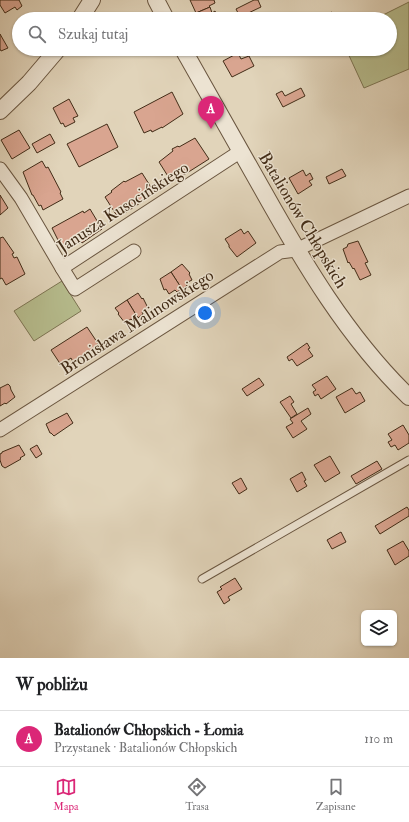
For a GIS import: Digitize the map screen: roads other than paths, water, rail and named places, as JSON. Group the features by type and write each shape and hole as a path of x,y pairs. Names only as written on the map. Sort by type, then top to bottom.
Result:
{"street":[{"path":"84,12 92,0"},
{"path":"156,0 162,12"},
{"path":"0,111 29,83 52,56"},
{"name":"Batalionów Chłopskich","path":"187,56 296,250 320,288 379,365 409,397"},
{"name":"Janusza Kusocińskiego","path":"0,169 21,198 62,268 241,152"},
{"name":"Bronisława Malinowskiego","path":"0,430 280,252 296,250 409,196"},
{"path":"62,268 75,289 134,251"}],"lane":[{"path":"202,579 409,460"}],"place":[{"name":"Batalionów Chłopskich - Łomia","path":"211,129"}]}
